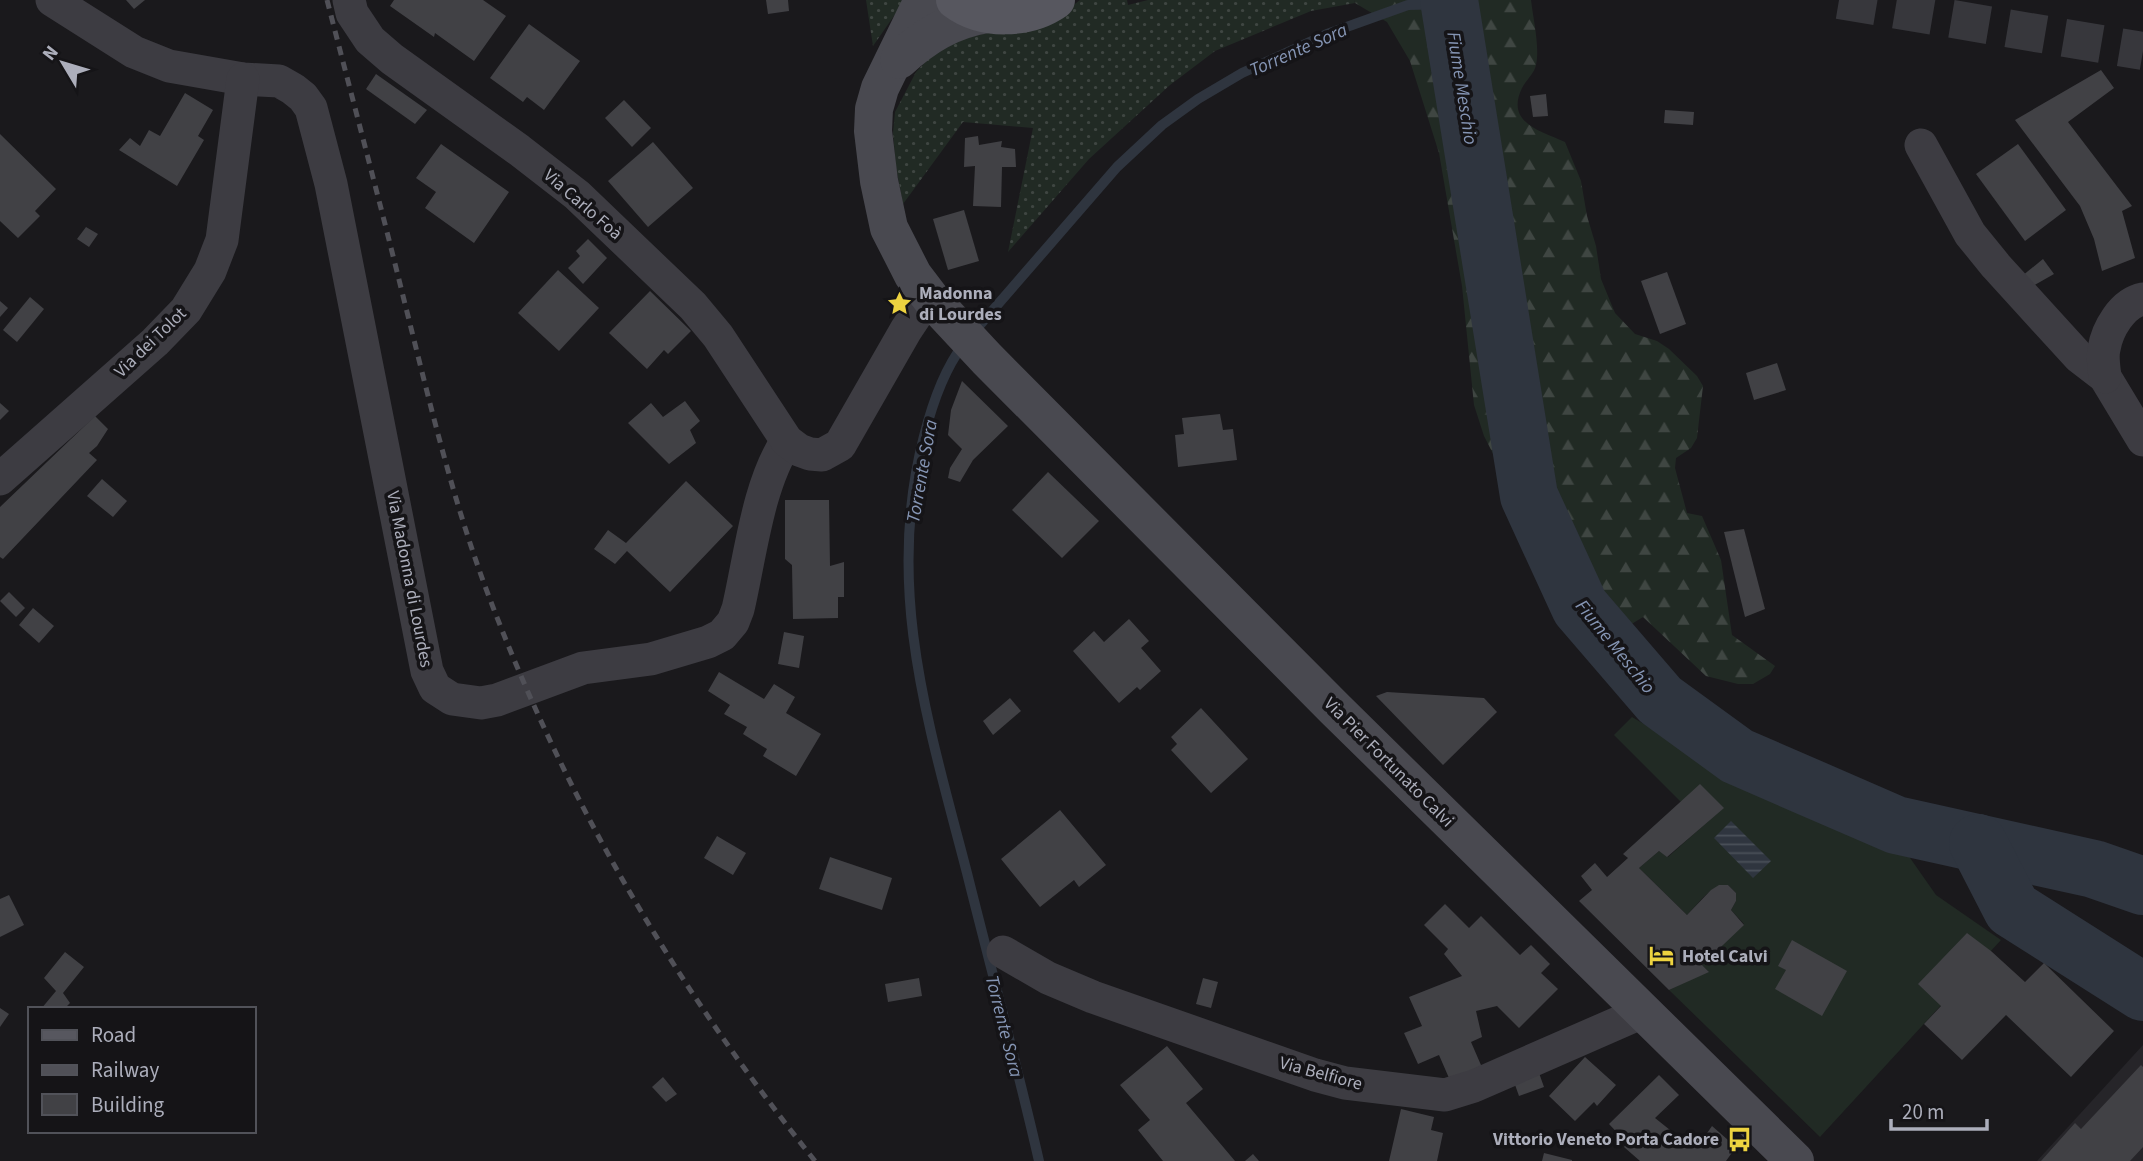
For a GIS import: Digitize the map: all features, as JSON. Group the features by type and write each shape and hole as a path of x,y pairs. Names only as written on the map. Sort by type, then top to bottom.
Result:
{"main road":[{"name":"Via Pier Fortunato Calvi","path":"923,0 880,88 874,109 873,131 879,181 889,228 913,275 939,308 987,359 1345,719 1796,1161"},
{"path":"890,68 917,43 944,26 967,17 971,7 1016,15 1045,7 1056,0"}],"street":[{"name":"Via Madonna di Lourdes","path":"52,0 134,52 169,66 243,79 279,81 303,97 311,108 331,184 427,671 435,688 452,699 481,703 497,700 583,668 651,659 708,642 722,635 733,622 738,609 767,478 787,441"},
{"name":"Via Carlo Foà","path":"349,0 352,13 369,40 392,60 577,194 694,306 718,336 787,441"},
{"name":"Via dei Tolot","path":"0,479 155,342 186,310 210,271 222,240 243,79"},
{"path":"1921,145 1970,234 2079,358 2105,377 2143,440"},
{"path":"2105,377 2103,350 2114,320 2137,300 2143,299"},
{"path":"787,441 810,454 822,454 840,445 916,315 939,308"},
{"name":"Via Belfiore","path":"1003,952 1048,978 1093,997 1315,1075 1345,1083 1445,1095 1474,1086 1643,1012"}],"shaded area":[{"path":"1731,821 1771,861 1753,878 1714,838"},
{"path":"2143,1045 2143,1161 2037,1161"}],"green space":[{"path":"866,0 905,0 873,46"},
{"path":"1080,0 1127,0 1128,5 1148,0 1354,0 1355,3 1311,11 1215,51 1170,85 1089,159 1008,252 1033,128 963,122 903,204 893,133 895,112 916,72 933,54 954,41 1061,15"},
{"path":"1354,0 1531,0 1537,58 1534,71 1522,88 1518,110 1528,124 1565,142 1581,181 1601,279 1615,313 1635,334 1657,341 1669,349 1697,376 1703,386 1697,438 1691,448 1676,458 1675,468 1687,513 1702,516 1721,560 1732,635 1775,666 1770,674 1753,684 1738,684 1706,676 1643,617 1612,636 1532,530 1484,436 1474,405 1462,286 1439,153 1410,61 1387,22"},
{"path":"1632,717 1795,808 1865,835 1901,845 1936,895 2001,940 1820,1137 1669,990 1708,971 1702,965 1744,924 1731,910 1736,901 1736,893 1728,885 1711,891 1687,915 1639,868 1659,851 1668,857 1723,808 1681,802 1614,735"}],"building":[{"path":"126,0 145,0 134,9"},
{"path":"394,0 483,0 506,16 474,61 390,6"},
{"path":"766,0 788,0 789,11 768,14"},
{"path":"529,24 580,61 544,110 527,97 523,102 490,78"},
{"path":"2101,70 2114,88 2068,122 2132,206 2122,211 2135,258 2102,271 2094,239 2080,206 2015,120"},
{"path":"376,74 427,110 415,124 366,89"},
{"path":"185,93 213,110 198,136 204,140 177,186 119,150 130,138 140,146 149,130 160,136"},
{"path":"1546,94 1548,116 1533,117 1530,96"},
{"path":"624,100 651,128 632,147 605,118"},
{"path":"1665,110 1694,112 1693,125 1664,123"},
{"path":"0,134 56,189 35,211 40,216 18,238 0,221"},
{"path":"978,136 979,145 1002,141 1001,147 1015,149 1016,167 1002,167 1001,207 973,206 975,166 964,167 965,138"},
{"path":"653,142 693,188 648,227 608,181"},
{"path":"441,144 509,192 474,243 425,208 436,192 416,178"},
{"path":"2018,144 2066,210 2025,241 1976,174"},
{"path":"964,210 979,261 948,270 933,219"},
{"path":"86,227 98,234 89,247 77,239"},
{"path":"588,239 607,258 583,284 568,268 580,256 576,251"},
{"path":"2043,259 2054,274 2031,287 2022,276"},
{"path":"558,270 599,308 559,351 518,313"},
{"path":"1667,272 1686,324 1660,334 1641,281"},
{"path":"650,291 691,331 668,354 664,350 647,369 609,333"},
{"path":"30,297 44,309 17,342 3,330"},
{"path":"0,301 8,308 0,317"},
{"path":"1777,363 1786,390 1754,400 1746,373"},
{"path":"962,381 1008,426 973,460 960,482 948,478 950,468 962,449 948,435 951,410"},
{"path":"685,401 700,421 690,430 696,443 669,464 628,423 651,403 663,417"},
{"path":"0,403 9,411 0,420"},
{"path":"1220,414 1223,430 1233,429 1237,460 1178,467 1175,435 1184,434 1182,418"},
{"path":"95,416 108,429 89,453 97,460 3,559 0,557 0,507"},
{"path":"1048,472 1099,521 1062,558 1012,510"},
{"path":"102,479 127,501 113,517 87,496"},
{"path":"686,481 733,526 670,592 627,551 615,564 594,549 608,530 626,543"},
{"path":"785,500 829,500 830,566 844,562 844,597 838,597 838,618 793,619 792,565 785,559"},
{"path":"1744,529 1765,609 1745,617 1724,532"},
{"path":"9,592 25,608 16,617 0,601"},
{"path":"33,608 54,626 39,643 19,625"},
{"path":"1129,619 1149,641 1141,648 1161,671 1140,690 1137,687 1119,703 1073,651 1094,631 1104,642"},
{"path":"784,632 804,636 799,668 778,664"},
{"path":"719,672 764,699 774,684 795,697 786,713 821,734 796,776 763,756 767,749 743,734 747,727 724,714 730,705 708,691"},
{"path":"1387,692 1484,698 1497,712 1443,765 1376,696"},
{"path":"1010,698 1021,711 993,735 983,721"},
{"path":"1201,708 1248,759 1211,793 1171,750 1177,744 1171,737"},
{"path":"1700,784 1724,808 1667,857 1659,851 1639,868 1687,915 1711,890 1719,885 1728,885 1736,893 1736,901 1731,910 1744,925 1702,965 1709,972 1669,990 1579,901 1592,890 1581,876 1595,863 1607,877 1628,858 1623,854"},
{"path":"1060,810 1106,865 1079,887 1074,880 1040,907 1001,859"},
{"path":"717,836 746,853 733,875 704,858"},
{"path":"830,857 892,878 882,910 819,889"},
{"path":"9,895 24,925 0,937 0,899"},
{"path":"1445,904 1469,928 1481,916 1520,955 1531,945 1550,964 1541,973 1558,989 1519,1028 1497,1006 1476,1011 1482,1037 1471,1042 1484,1072 1452,1085 1439,1055 1418,1064 1404,1033 1422,1026 1409,997 1462,976 1444,954 1448,949 1424,925"},
{"path":"1967,933 2025,982 2044,963 2114,1031 2071,1077 2006,1015 1962,1060 1924,1024 1941,1006 1918,984"},
{"path":"1792,940 1847,971 1822,1016 1775,989 1786,970 1778,966"},
{"path":"65,952 84,967 63,993 70,1003 66,1007 43,1007 56,991 44,978"},
{"path":"919,978 922,996 888,1002 885,984"},
{"path":"1203,978 1218,982 1211,1008 1196,1004"},
{"path":"0,1008 9,1014 0,1027"},
{"path":"1167,1046 1203,1089 1186,1103 1235,1161 1163,1161 1138,1130 1150,1120 1120,1085"},
{"path":"1585,1057 1616,1085 1597,1106 1594,1102 1575,1121 1549,1096"},
{"path":"2141,1065 2143,1147 2130,1161 2041,1161 2075,1123 2081,1129"},
{"path":"1539,1073 1544,1087 1519,1096 1514,1082"},
{"path":"1659,1075 1679,1095 1655,1118 1685,1142 1693,1132 1703,1139 1712,1126 1736,1147 1726,1161 1640,1161 1624,1147 1627,1143 1609,1124"},
{"path":"663,1077 677,1094 666,1102 652,1087"},
{"path":"1401,1109 1434,1117 1431,1130 1443,1133 1437,1161 1389,1161"},
{"path":"1544,1153 1572,1160 1572,1161 1542,1161"},
{"path":"1253,1154 1259,1161 1245,1161"}],"waterway":[{"name":"Fiume Meschio","path":"1449,0 1529,496 1580,607 1660,700 1737,756 1896,825 2094,869 2143,886"},
{"name":"Torrente Sora","path":"973,333 1117,167 1162,125 1198,99 1242,73 1327,34 1408,5 1449,4"},
{"name":"Torrente Sora","path":"963,345 939,389 924,436 913,493 909,548 910,603 926,710 1039,1161"},
{"path":"1978,843 2012,909 2143,992"}],"tunnel":[{"path":"1839,0 2143,51"}],"railway":[{"path":"327,0 451,481 485,586 516,664 587,815 669,958 715,1027 815,1161"}],"place":[{"name":"Madonna di Lourdes","path":"899,303"},
{"name":"Hotel Calvi","path":"1662,956"},
{"name":"Vittorio Veneto Porta Cadore","path":"1739,1139"}]}
